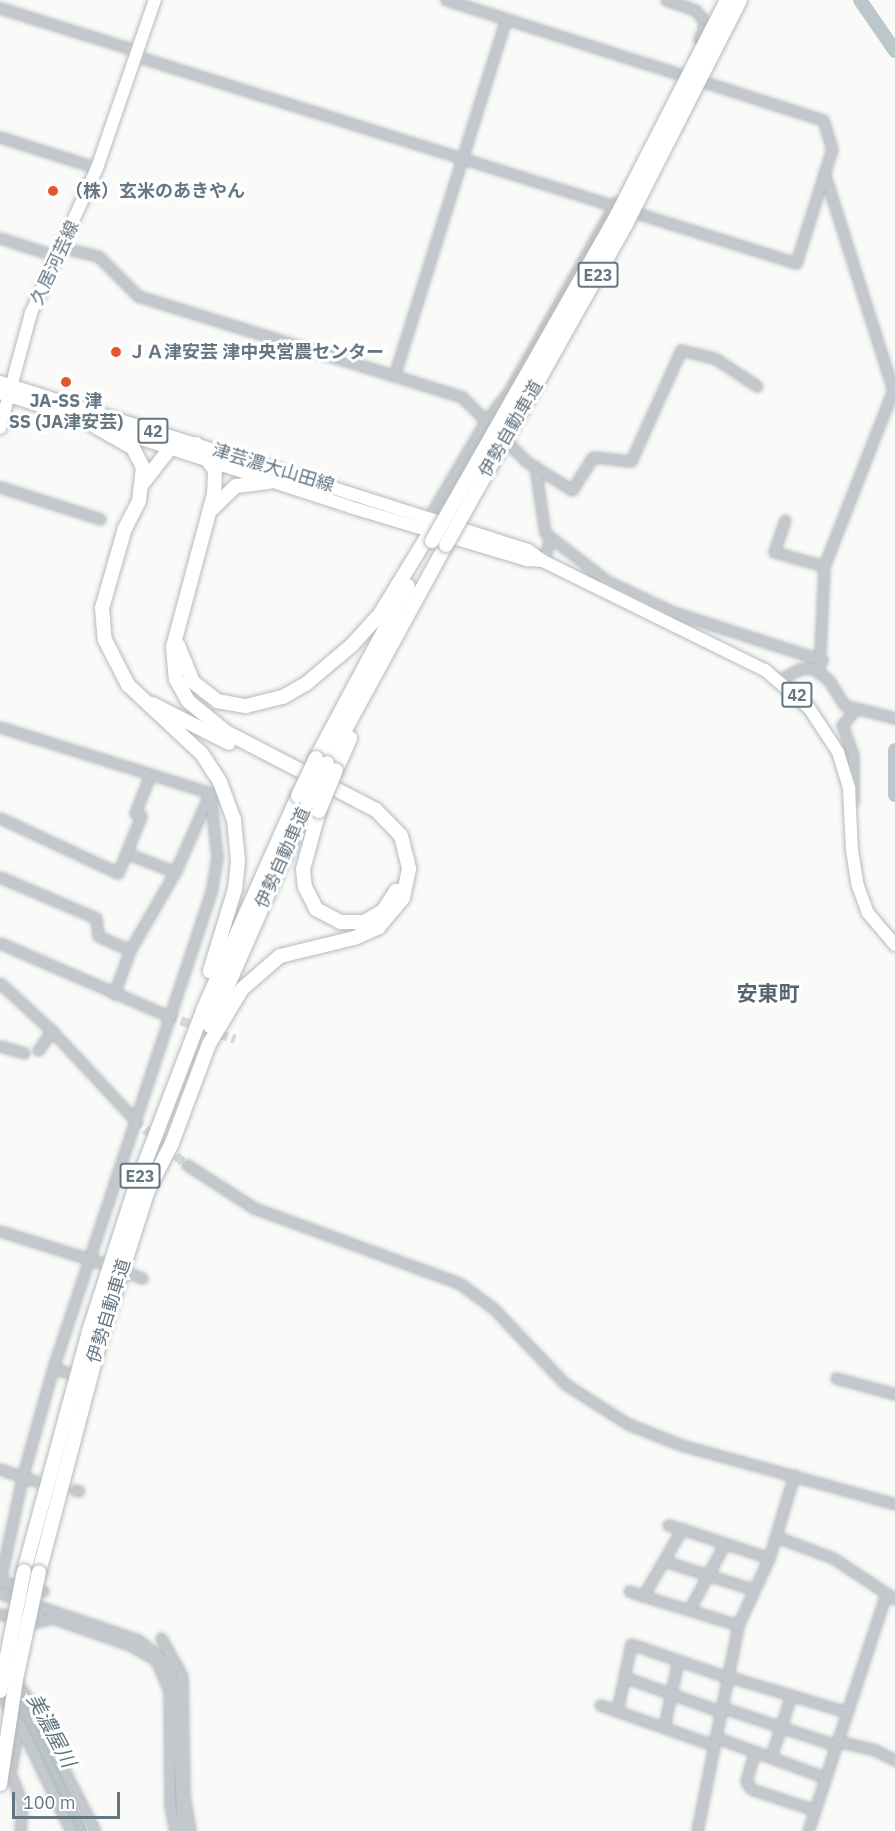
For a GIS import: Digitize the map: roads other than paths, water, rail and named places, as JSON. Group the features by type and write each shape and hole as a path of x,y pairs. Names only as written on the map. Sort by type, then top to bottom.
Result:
{"highway":[{"name":"伊勢自動車道","path":"0,1784 16,1679 39,1572 95,1356 147,1192 225,988 326,764 435,542 621,209 727,0"},
{"name":"伊勢自動車道","path":"326,764 387,651 435,542 626,224 740,0"},
{"path":"91,424 133,448 141,461 143,483"},
{"path":"147,1192 172,1143 209,1044 242,989 280,956 354,938 379,927 399,905 408,879 401,836 376,810 226,732 194,707 174,671 176,629 216,482 211,461 196,444 171,447 143,483 125,528 102,619 114,663 143,700 188,739 214,772 231,808 237,845 237,873 226,923 178,1059 169,1095"},
{"path":"209,512 236,486 269,482"},
{"path":"176,629 187,672 205,694 237,706 270,702 307,683 352,645 380,614 435,542"},
{"path":"143,700 332,795 376,821 396,846 400,875 392,899 372,919 357,923 334,920 316,909 307,895 303,861 308,803 326,764"},
{"name":"伊勢自動車道","path":"0,1693 24,1571 88,1330 169,1095 308,803"}],"main road":[{"name":"久居河芸線","path":"0,428 5,389 31,313 97,168 155,0"},
{"name":"津芸濃大山田線","path":"5,389 91,424 171,447 269,482 527,560 543,561"},
{"name":"津芸濃大山田線","path":"5,389 196,444 528,550 543,561 671,617 780,680 809,708 832,740 846,773 852,807 852,850 861,892 868,913 895,945"}],"street":[{"path":"0,8 462,158 796,263 833,142 823,120 446,0"},
{"path":"429,517 486,422 508,393 614,206 703,33 703,19 695,10 666,0"},
{"path":"394,376 506,19"},
{"path":"0,137 97,168"},
{"path":"824,173 893,390 824,566 821,672 839,701 855,710 895,718"},
{"path":"0,238 59,251 98,256 138,296 462,397 535,466 572,490 593,457 631,461 681,350 716,359 757,386"},
{"path":"535,466 545,533 607,581 671,617 822,660"},
{"path":"0,487 100,519"},
{"path":"785,520 774,552 824,566"},
{"path":"543,561 550,539"},
{"path":"780,680 799,669 821,672"},
{"path":"852,807 854,762 842,725 855,710"},
{"path":"0,727 210,793"},
{"path":"0,818 44,835 80,858 118,873 141,816 135,813 150,775"},
{"path":"114,994 130,950 175,872 210,793"},
{"path":"43,1591 0,1581 22,1478 53,1368 87,1258 214,878 216,834 210,793"},
{"path":"126,853 175,872"},
{"path":"0,877 96,918 98,936 130,950"},
{"path":"0,943 168,1016"},
{"path":"0,983 52,1031 135,1120"},
{"path":"38,1050 52,1031"},
{"path":"0,1046 24,1053"},
{"path":"186,1165 274,1216 459,1282 493,1308 565,1384 628,1424 681,1445 895,1504"},
{"path":"0,1230 99,1262"},
{"path":"130,1274 142,1278"},
{"path":"53,1368 66,1372"},
{"path":"836,1378 895,1394"},
{"path":"0,1469 35,1481"},
{"path":"697,1831 712,1768 714,1741 730,1677 738,1625 777,1537 794,1475"},
{"path":"668,1525 769,1558"},
{"path":"644,1596 682,1529"},
{"path":"777,1537 833,1558 891,1596 836,1743 808,1831"},
{"path":"689,1610 725,1543"},
{"path":"664,1561 752,1589"},
{"path":"629,1591 738,1625"},
{"path":"0,1593 138,1640 160,1653 172,1673 176,1690 182,1831"},
{"path":"0,1614 35,1622 53,1618 132,1646 156,1660 169,1691 170,1806 175,1831"},
{"path":"160,1638 182,1676 184,1796 190,1831"},
{"path":"617,1711 631,1644 847,1712"},
{"path":"664,1727 678,1660"},
{"path":"0,1665 27,1697 95,1831"},
{"path":"624,1677 670,1694 836,1743 873,1749 895,1761"},
{"path":"0,1693 71,1831"},
{"path":"771,1757 791,1695"},
{"path":"600,1705 664,1727 755,1751 824,1777"},
{"path":"0,1728 18,1727"},
{"path":"18,1727 9,1773 22,1803 20,1831"},
{"path":"755,1751 746,1781 751,1789 814,1810"}],"waterway":[{"path":"860,0 895,51"},
{"path":"895,750 895,795"},
{"name":"美濃屋川","path":"0,1682 23,1708 80,1831"}],"tunnel":[{"path":"168,1016 235,1039"},
{"path":"135,1120 187,1165"}],"place":[{"name":"（株）玄米のあきやん","path":"53,191"},
{"name":"ＪＡ津安芸 津中央営農センター","path":"116,352"},
{"name":"JA-SS 津 SS (JA津安芸)","path":"66,382"}],"district":[{"name":"安東町","path":"768,993"}]}
